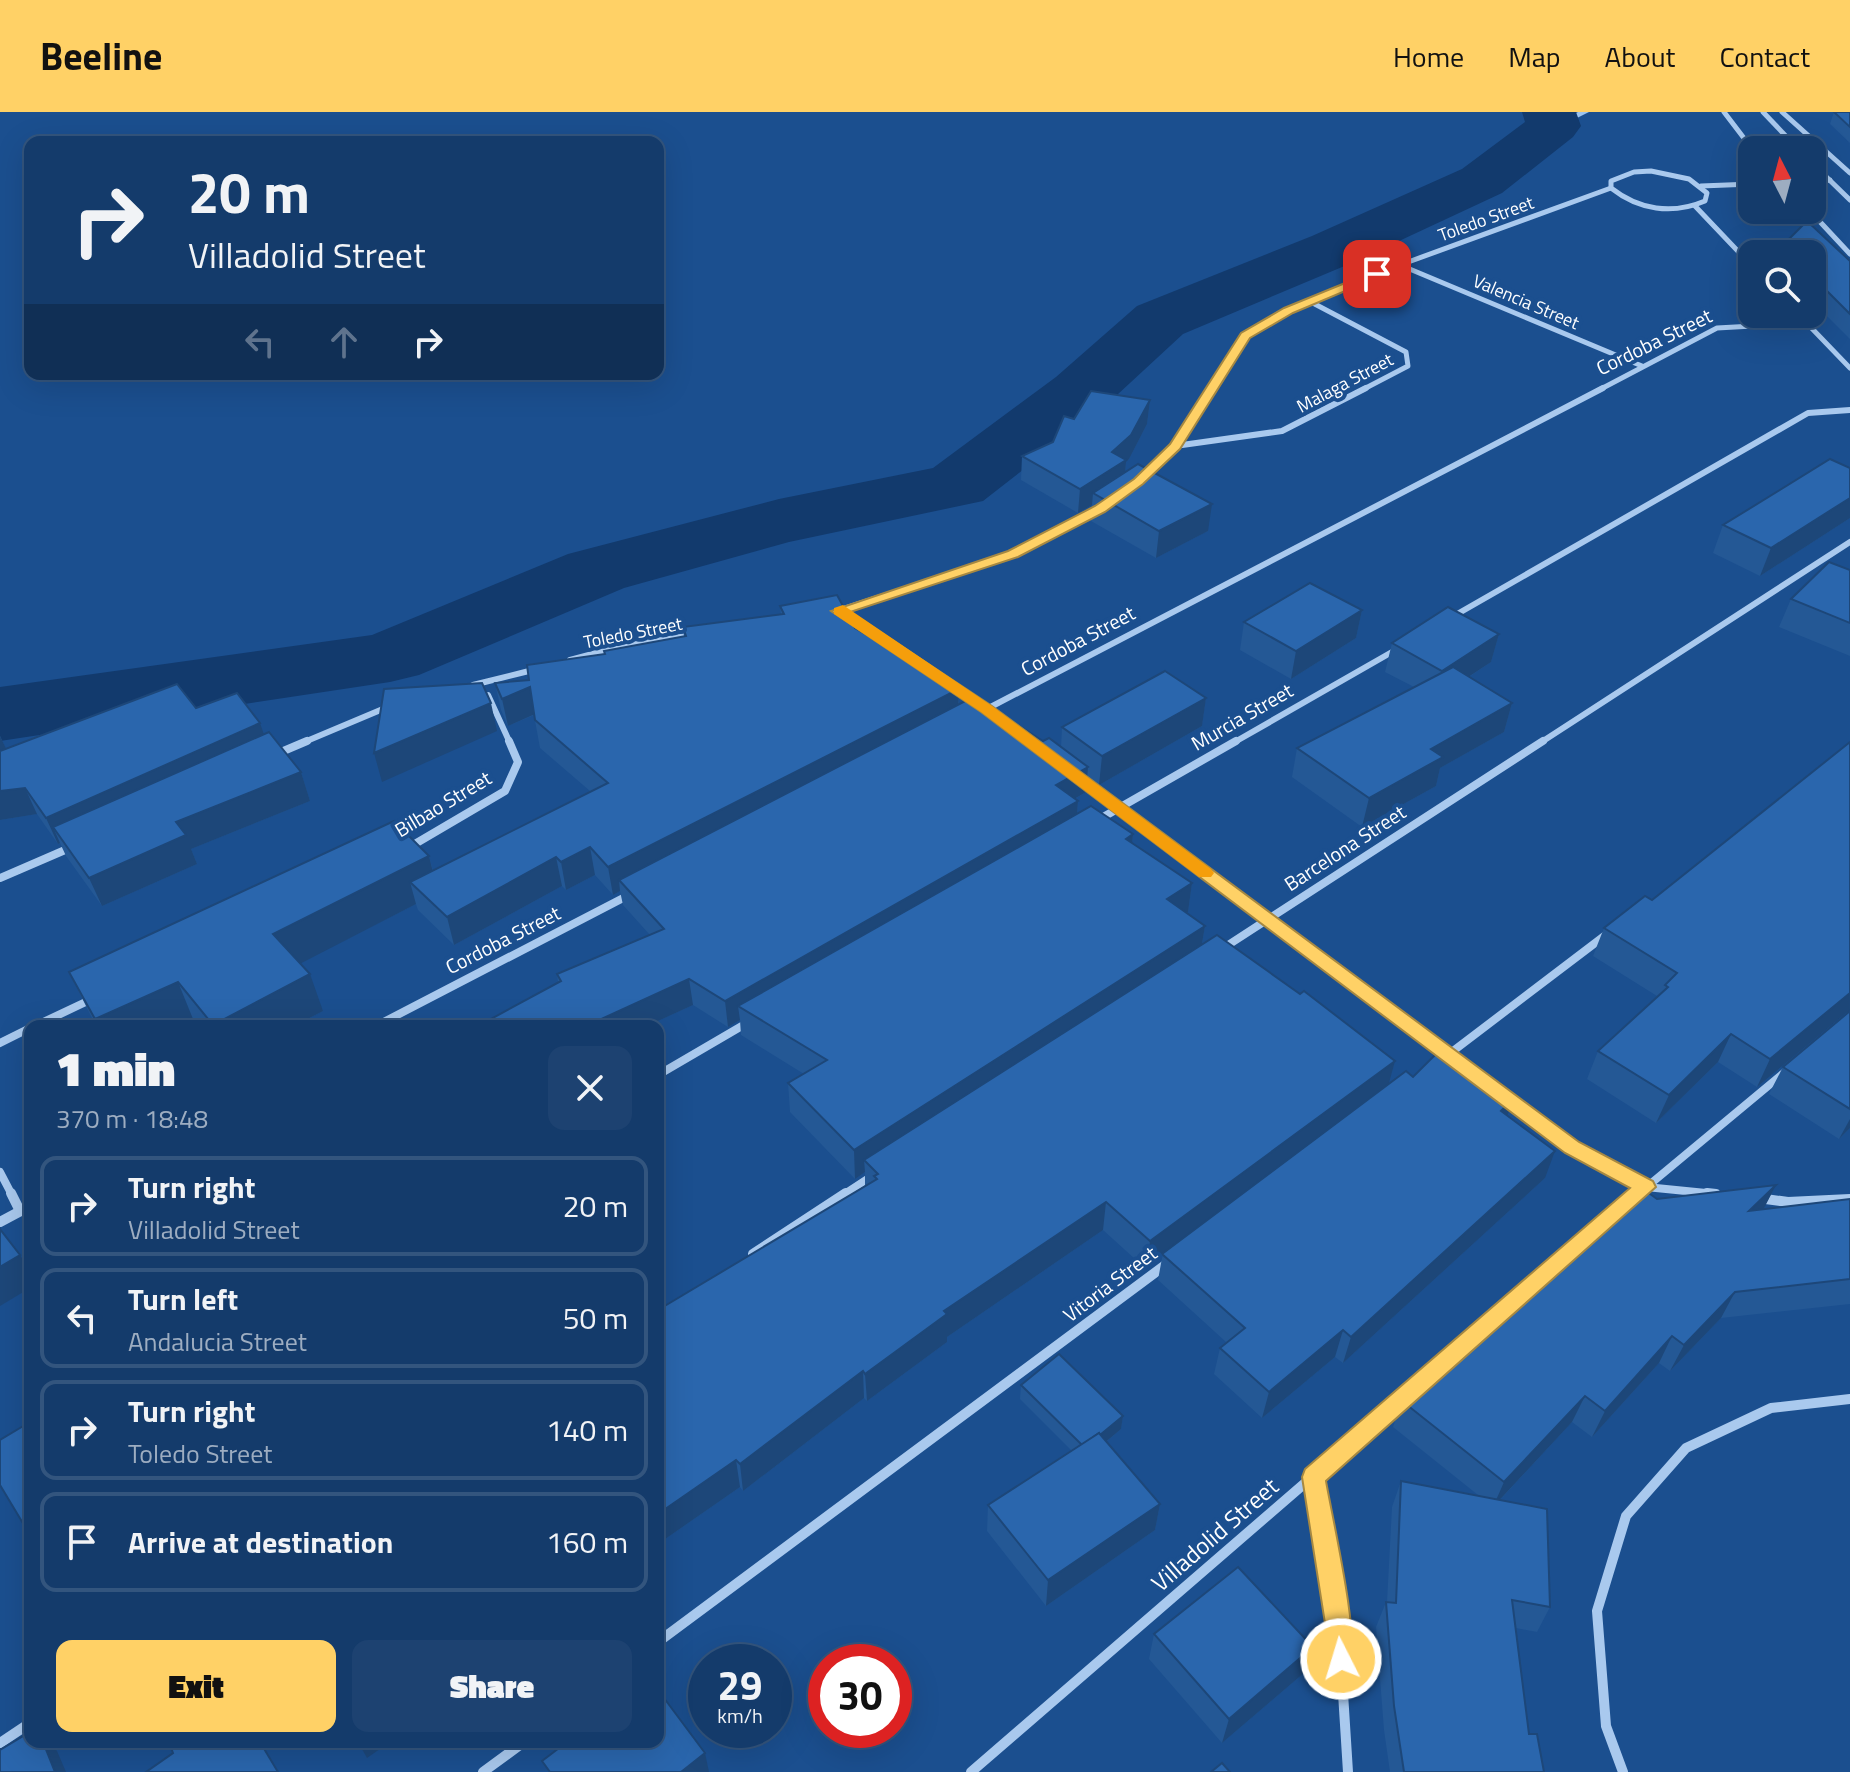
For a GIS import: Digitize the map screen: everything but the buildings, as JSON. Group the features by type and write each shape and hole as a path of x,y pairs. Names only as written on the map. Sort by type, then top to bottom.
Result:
{"street":[{"path":"1724,112 1742,136"},
{"path":"1763,112 1786,136"},
{"path":"1782,112 1850,173"},
{"name":"Toledo Street","path":"1139,481 1175,446 1246,336 1268,320 1400,265 1611,188 1611,181 1619,175 1642,171 1671,173 1701,186"},
{"path":"1826,176 1850,200"},
{"path":"1826,180 1830,180"},
{"path":"1701,186 1738,185"},
{"path":"1611,188 1622,198 1645,207 1672,209 1695,206 1705,201 1707,193 1701,186"},
{"path":"1695,206 1738,251"},
{"path":"1822,224 1850,254"},
{"name":"Valencia Street","path":"1400,265 1642,366"},
{"name":"Malaga Street","path":"1175,446 1282,431 1408,366 1406,352 1309,301"},
{"name":"Cordoba Street","path":"972,716 1642,366 1717,328 1738,327"},
{"path":"1811,328 1850,368"},
{"path":"1450,619 1808,413 1850,410"},
{"path":"823,613 839,611 1013,554 1113,500"},
{"name":"Barcelona Street","path":"1214,954 1850,542"},
{"path":"839,611 998,718"},
{"name":"Toledo Street","path":"558,663 619,647 698,634"},
{"name":"Murcia Street","path":"1092,824 1408,642"},
{"path":"468,687 543,667"},
{"name":"Bilbao Street","path":"396,854 505,791 518,762 482,683"},
{"path":"269,757 398,703"},
{"path":"1071,772 1572,1148 1646,1187 1725,1195"},
{"path":"0,878 85,841"},
{"name":"Cordoba Street","path":"388,1020 632,893"},
{"path":"1422,1073 1611,931"},
{"path":"47,1020 107,992"},
{"path":"664,1072 753,1020"},
{"path":"0,1043 24,1031"},
{"path":"1610,1218 1790,1067"},
{"path":"737,1264 883,1169"},
{"path":"0,1172 20,1211"},
{"path":"1741,1197 1788,1202 1850,1199"},
{"path":"0,1222 24,1209"},
{"name":"Vitoria Street","path":"664,1638 1180,1254"},
{"name":"Villadolid Street","path":"971,1772 1432,1373"},
{"path":"1623,1772 1606,1726 1597,1611 1626,1516 1686,1448 1771,1408 1850,1399"},
{"path":"1313,1477 1339,1630 1348,1772"},
{"path":"0,1743 24,1727"},
{"path":"483,1772 516,1748"}],"waterway":[{"path":"0,714 390,657 596,571 779,522 957,485 1080,392 1160,320 1333,249 1482,181 1554,126 1549,112"},
{"path":"1554,126 1585,112"}],"slow traffic":[{"path":"843,609 839,611 986,709 1205,873"}],"route":[{"path":"1341,1659 1339,1630 1313,1477 1646,1187 1572,1148 986,709 839,611 1013,554 1100,509 1139,481 1175,446 1246,336 1289,310 1377,274"}]}
